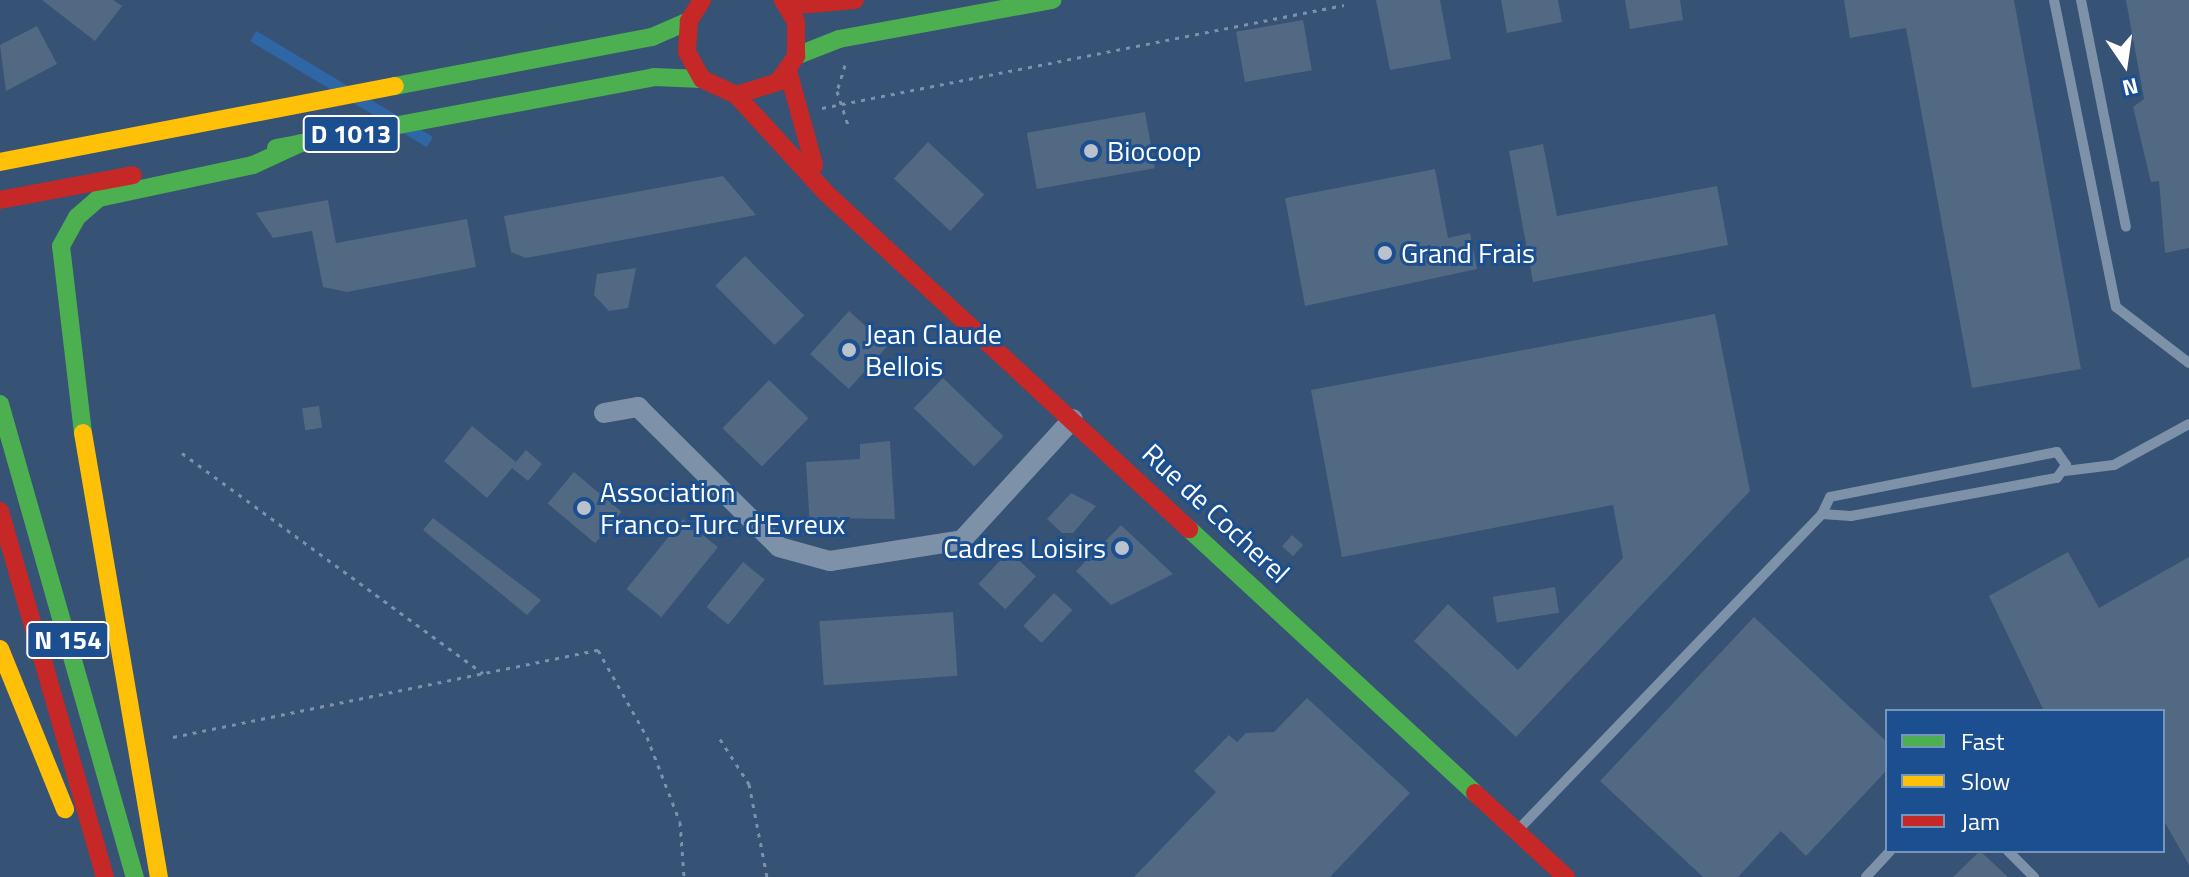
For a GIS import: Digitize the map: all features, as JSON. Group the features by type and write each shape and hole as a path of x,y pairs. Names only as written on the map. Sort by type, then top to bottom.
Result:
{"main road":[{"path":"702,0 689,21 687,52 702,79 736,95 765,90 792,64 839,39 1052,0"},
{"path":"785,3 855,0"},
{"name":"Rue de Cocherel","path":"785,3 802,138 826,193"},
{"name":"D 1013","path":"0,162 652,37 689,21"},
{"name":"D 1013","path":"0,200 654,77 702,79"},
{"name":"Rue de Cocherel","path":"736,95 826,193 1566,877"},
{"path":"159,877 92,514 61,246 77,217 99,198 253,165 301,143"},
{"name":"N 154","path":"0,404 135,877"},
{"name":"N 154","path":"0,511 105,877"},
{"path":"0,649 88,877"}],"street":[{"path":"604,413 638,407 779,547 830,561 962,540 1073,419"}],"lane":[{"path":"2054,0 2116,307 2189,363"},
{"path":"2081,0 2126,227"},
{"path":"1822,514 1865,513 2065,471 2114,465 2189,424"},
{"path":"1517,831 1822,514 1830,497 2057,452 2065,471"},
{"path":"1866,877 1888,853"},
{"path":"2010,853 2034,877"}],"path":[{"path":"815,109 1344,5"},
{"path":"847,54 841,105 849,128"},
{"path":"182,453 483,673"},
{"path":"173,737 598,650 647,737 680,822 684,877"},
{"path":"720,739 749,784 767,877"}],"shaded area":[{"path":"256,31 433,137 427,147 250,41"}],"building":[{"path":"42,0 113,0 122,6 95,41"},
{"path":"1376,0 1440,0 1451,59 1390,70"},
{"path":"1501,0 1558,0 1562,22 1507,33"},
{"path":"1625,0 1680,0 1683,20 1630,29"},
{"path":"1844,0 2014,0 2081,369 1972,388 1906,28 1850,38"},
{"path":"2126,0 2189,0 2189,248 2165,253 2159,181 2151,182 2133,107 2144,99"},
{"path":"1303,20 1312,70 1245,82 1236,32"},
{"path":"37,26 57,64 6,91 0,45"},
{"name":"Biocoop","path":"1145,112 1155,168 1037,189 1027,133"},
{"path":"928,142 984,195 950,231 894,179"},
{"path":"1543,144 1557,216 1717,186 1728,245 1533,282 1509,151"},
{"name":"Grand Frais","path":"1435,169 1448,238 1470,233 1477,269 1305,306 1285,198"},
{"path":"723,176 756,215 526,258 511,252 504,216"},
{"path":"328,200 336,243 467,219 476,267 347,292 323,287 312,231 273,238 256,213"},
{"path":"745,256 804,315 775,345 715,286"},
{"path":"636,268 628,308 609,311 594,295 597,274"},
{"name":"Jean Claude Bellois","path":"849,311 888,346 849,389 810,354"},
{"path":"1715,314 1750,491 1516,737 1414,641 1448,604 1518,670 1623,558 1613,505 1342,557 1311,390"},
{"path":"943,378 1003,436 974,467 914,408"},
{"path":"769,380 809,418 762,466 722,428"},
{"path":"319,406 322,428 305,430 302,408"},
{"path":"472,426 516,462 526,450 542,464 528,481 512,468 487,498 444,461"},
{"path":"890,441 895,519 818,518 810,528 806,462 860,459 860,444"},
{"name":"Association Franco-Turc d'Evreux","path":"574,472 621,512 595,543 548,503"},
{"path":"1071,493 1096,506 1073,533 1062,533 1047,519"},
{"path":"433,518 541,600 527,615 423,530"},
{"path":"683,519 718,547 661,617 626,589"},
{"name":"Cadres Loisirs","path":"1121,525 1173,574 1111,605 1076,571"},
{"path":"1292,535 1303,545 1293,556 1282,546"},
{"path":"1009,551 1036,576 1005,609 978,584"},
{"path":"2068,552 2099,608 2189,557 2189,865 2165,823 2165,709 2043,709 1989,596"},
{"path":"743,562 765,580 728,625 706,607"},
{"path":"1555,587 1559,613 1497,623 1493,597"},
{"path":"1054,593 1072,610 1042,643 1023,626"},
{"path":"953,612 957,676 824,685 819,621"},
{"path":"1754,617 1885,740 1885,772 1806,856 1781,831 1738,877 1703,877 1600,781"},
{"path":"1307,698 1410,793 1330,877 1134,877 1216,792 1194,771 1229,735 1237,742 1246,733 1274,732"},
{"path":"1978,853 1982,853 2008,877 1953,877"}],"traffic: fast":[{"path":"796,56 839,39 1052,0"},
{"path":"395,86 652,37 689,21"},
{"path":"276,148 654,77 702,79"},
{"path":"83,433 61,246 77,217 99,198 253,165 301,143"},
{"path":"0,404 135,877"},
{"path":"1189,529 1475,793"}],"traffic: slow":[{"path":"0,162 395,86"},
{"path":"83,433 159,877"},
{"path":"0,649 65,809"}],"traffic: jam":[{"path":"702,0 689,21 687,52 702,79 736,95 778,82 796,56 796,22 783,0"},
{"path":"788,6 855,0"},
{"path":"788,71 814,165"},
{"path":"736,95 826,193 1189,529"},
{"path":"0,200 133,175"},
{"path":"0,511 105,877"},
{"path":"1475,793 1566,877"}],"place":[{"name":"Biocoop","path":"1091,151"},
{"name":"Grand Frais","path":"1385,253"},
{"name":"Jean Claude Bellois","path":"849,350"},
{"name":"Association Franco-Turc d'Evreux","path":"584,508"},
{"name":"Cadres Loisirs","path":"1122,548"}]}
